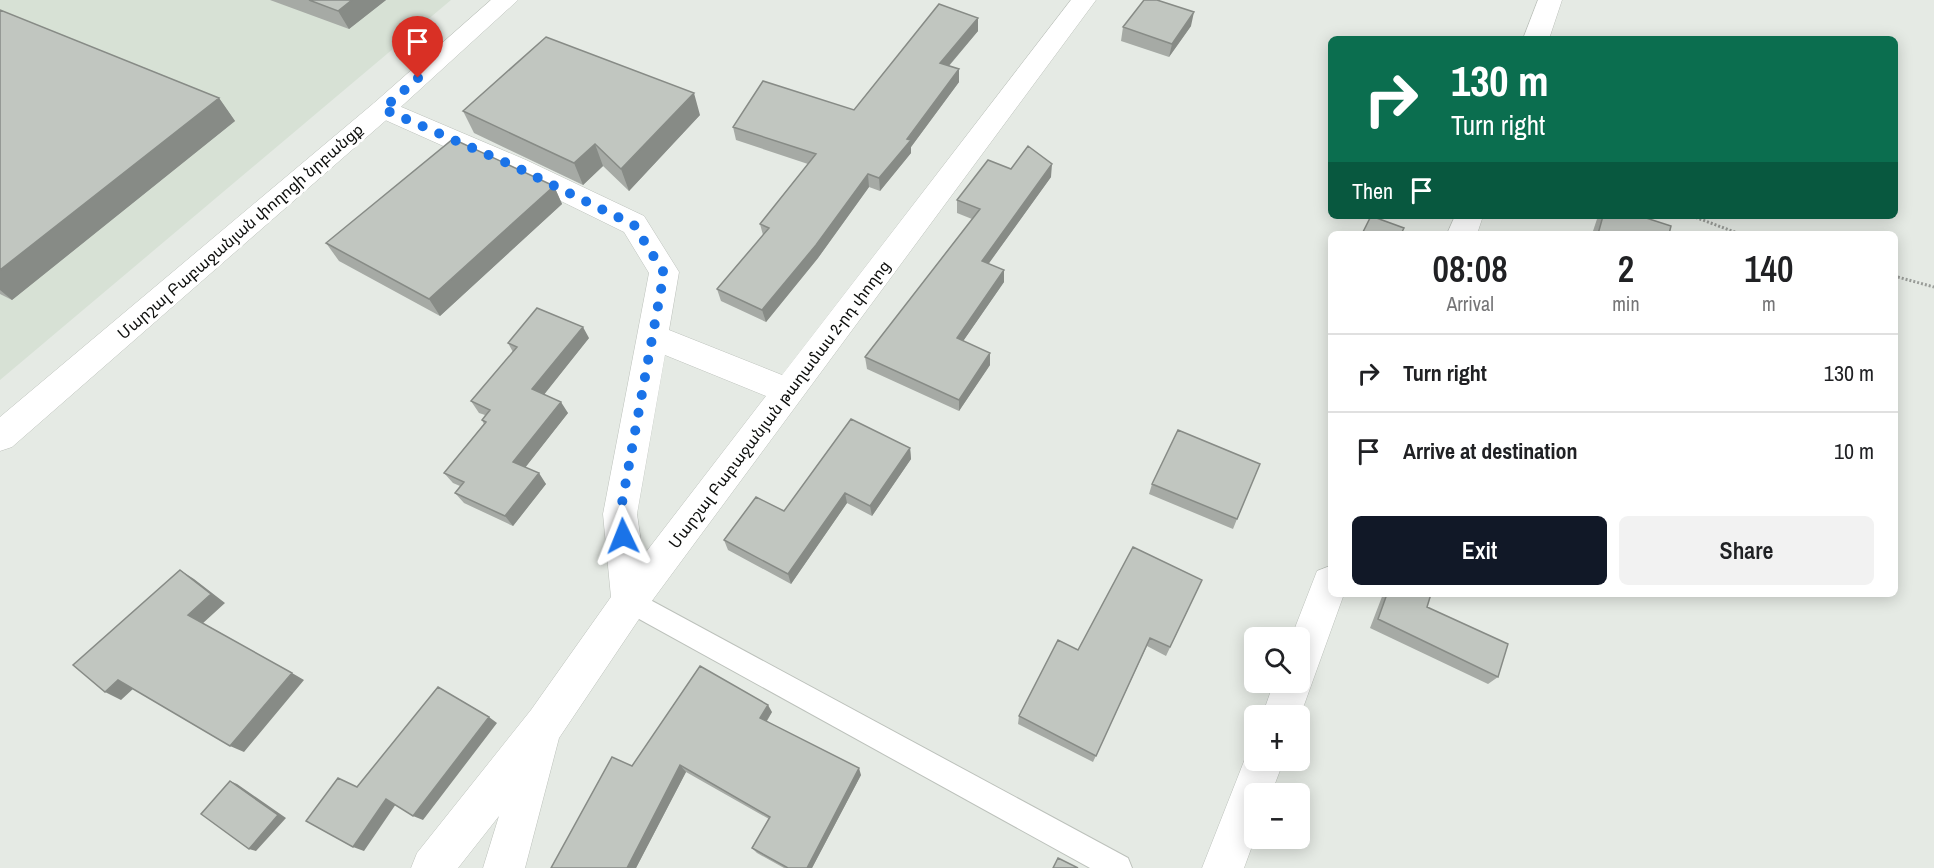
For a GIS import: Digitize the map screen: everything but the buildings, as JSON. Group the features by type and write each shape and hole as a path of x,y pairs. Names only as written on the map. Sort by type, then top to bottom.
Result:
{"street":[{"name":"Մարշալ Բաբաջանյան փողոցի նրբանցք","path":"0,437 383,109 506,0"},
{"name":"Մարշալ Բաբաջանյան թաղամաս 2-րդ փողոց","path":"432,868 545,724 630,601 1084,0"},
{"path":"1537,36 1550,0"},
{"path":"383,109 516,167 634,225 664,273 654,338 620,514 630,601"},
{"path":"654,338 788,391"},
{"path":"1310,637 1328,588"},
{"path":"504,868 545,724"},
{"path":"1223,868 1260,771"}],"lane":[{"path":"630,601 1118,868"}],"path":[{"path":"1700,219 1732,231"},
{"path":"1898,277 1934,287"}],"shaded area":[{"path":"0,0 451,0 0,380"}],"route":[{"path":"418,78 383,109 516,167 634,225 664,273 654,338 620,514 623,536"}]}
